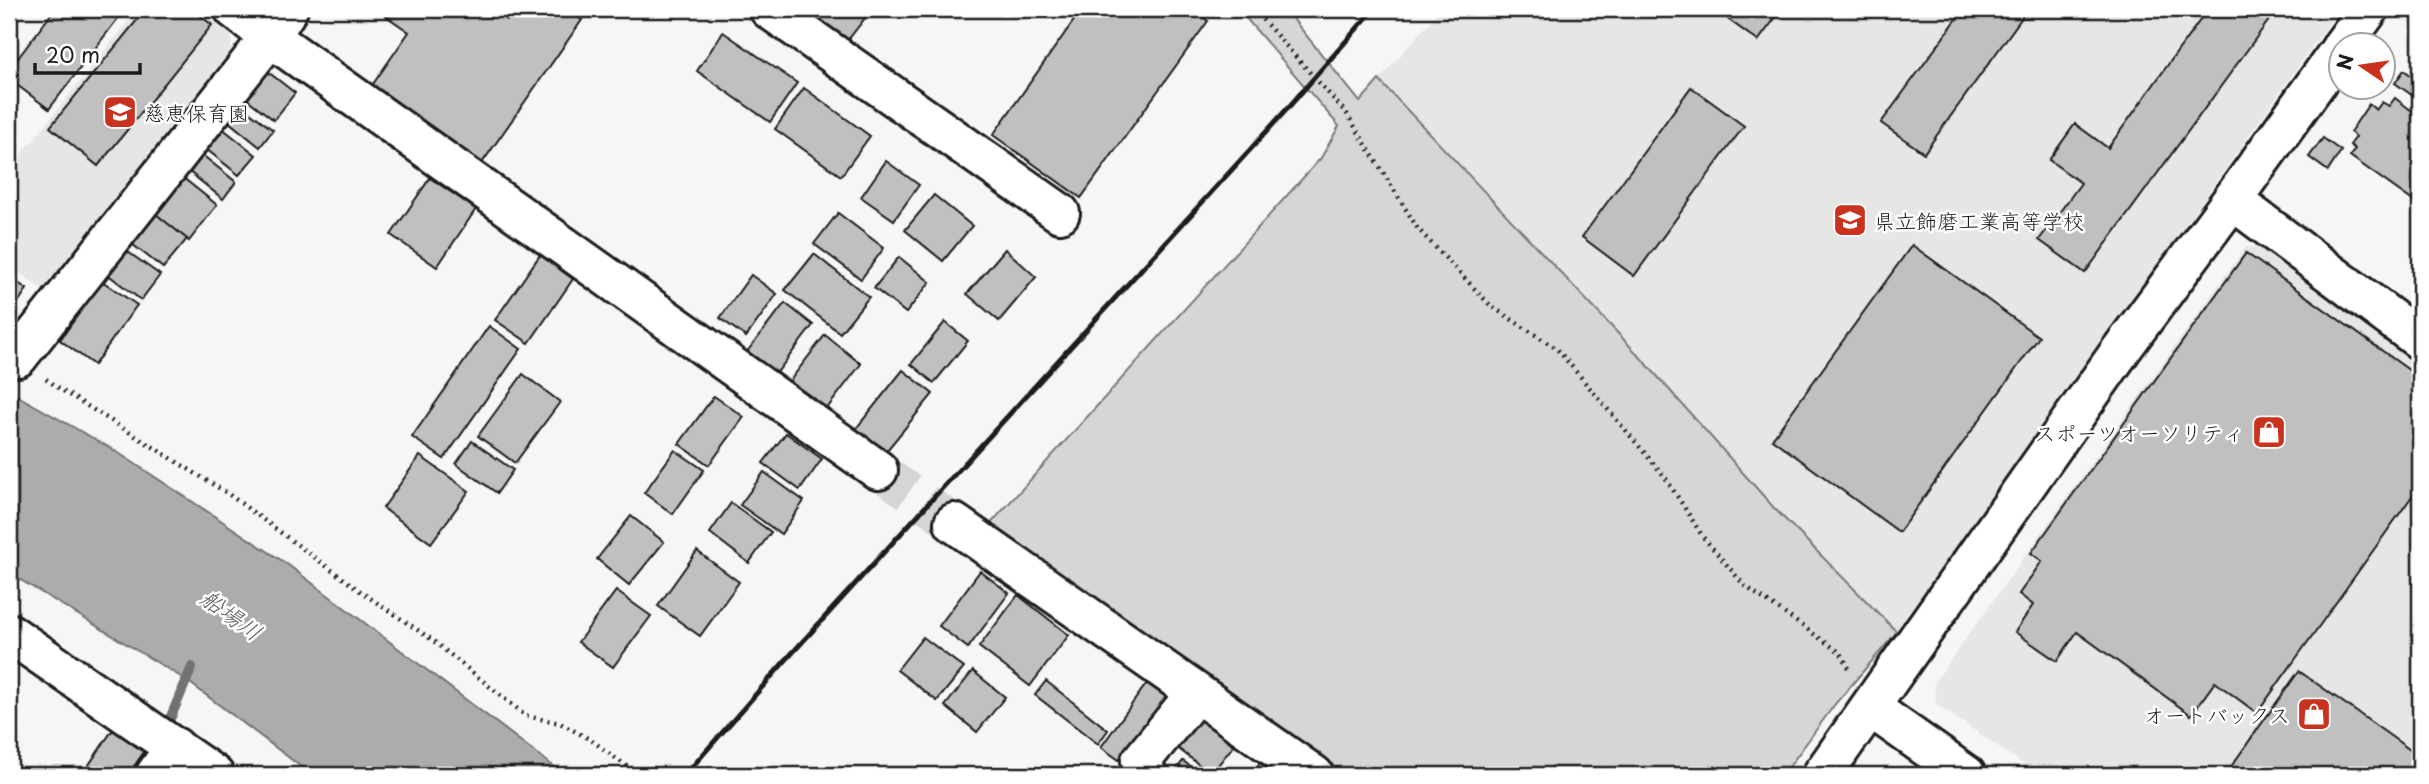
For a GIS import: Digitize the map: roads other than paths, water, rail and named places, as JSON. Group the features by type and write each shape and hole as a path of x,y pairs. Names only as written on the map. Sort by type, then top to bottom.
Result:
{"street":[{"path":"234,9 279,23 878,470"},
{"path":"769,9 1060,213"},
{"path":"2352,32 2369,9"},
{"path":"13,354 279,23"},
{"path":"1822,775 2121,350 2328,66"},
{"path":"2232,201 2418,334"},
{"path":"954,523 1314,775"},
{"path":"9,633 165,761 214,775"},
{"path":"1146,775 1141,761 1196,693"},
{"path":"1871,708 1966,775"}],"water":[{"name":"船場川","path":"9,391 114,450 287,564 565,775 312,775 186,680 9,573"}],"waterway":[{"path":"164,733 192,667"}],"tunnel":[{"path":"878,470 954,523"}],"railway":[{"path":"685,775 785,661 1287,109 1374,9"}],"place":[{"name":"慈恵保育園","path":"120,112"},
{"name":"県立飾磨工業高等学校","path":"1850,220"},
{"name":"スポーツオーソリティ","path":"2269,432"},
{"name":"オートバックス","path":"2314,714"}]}
